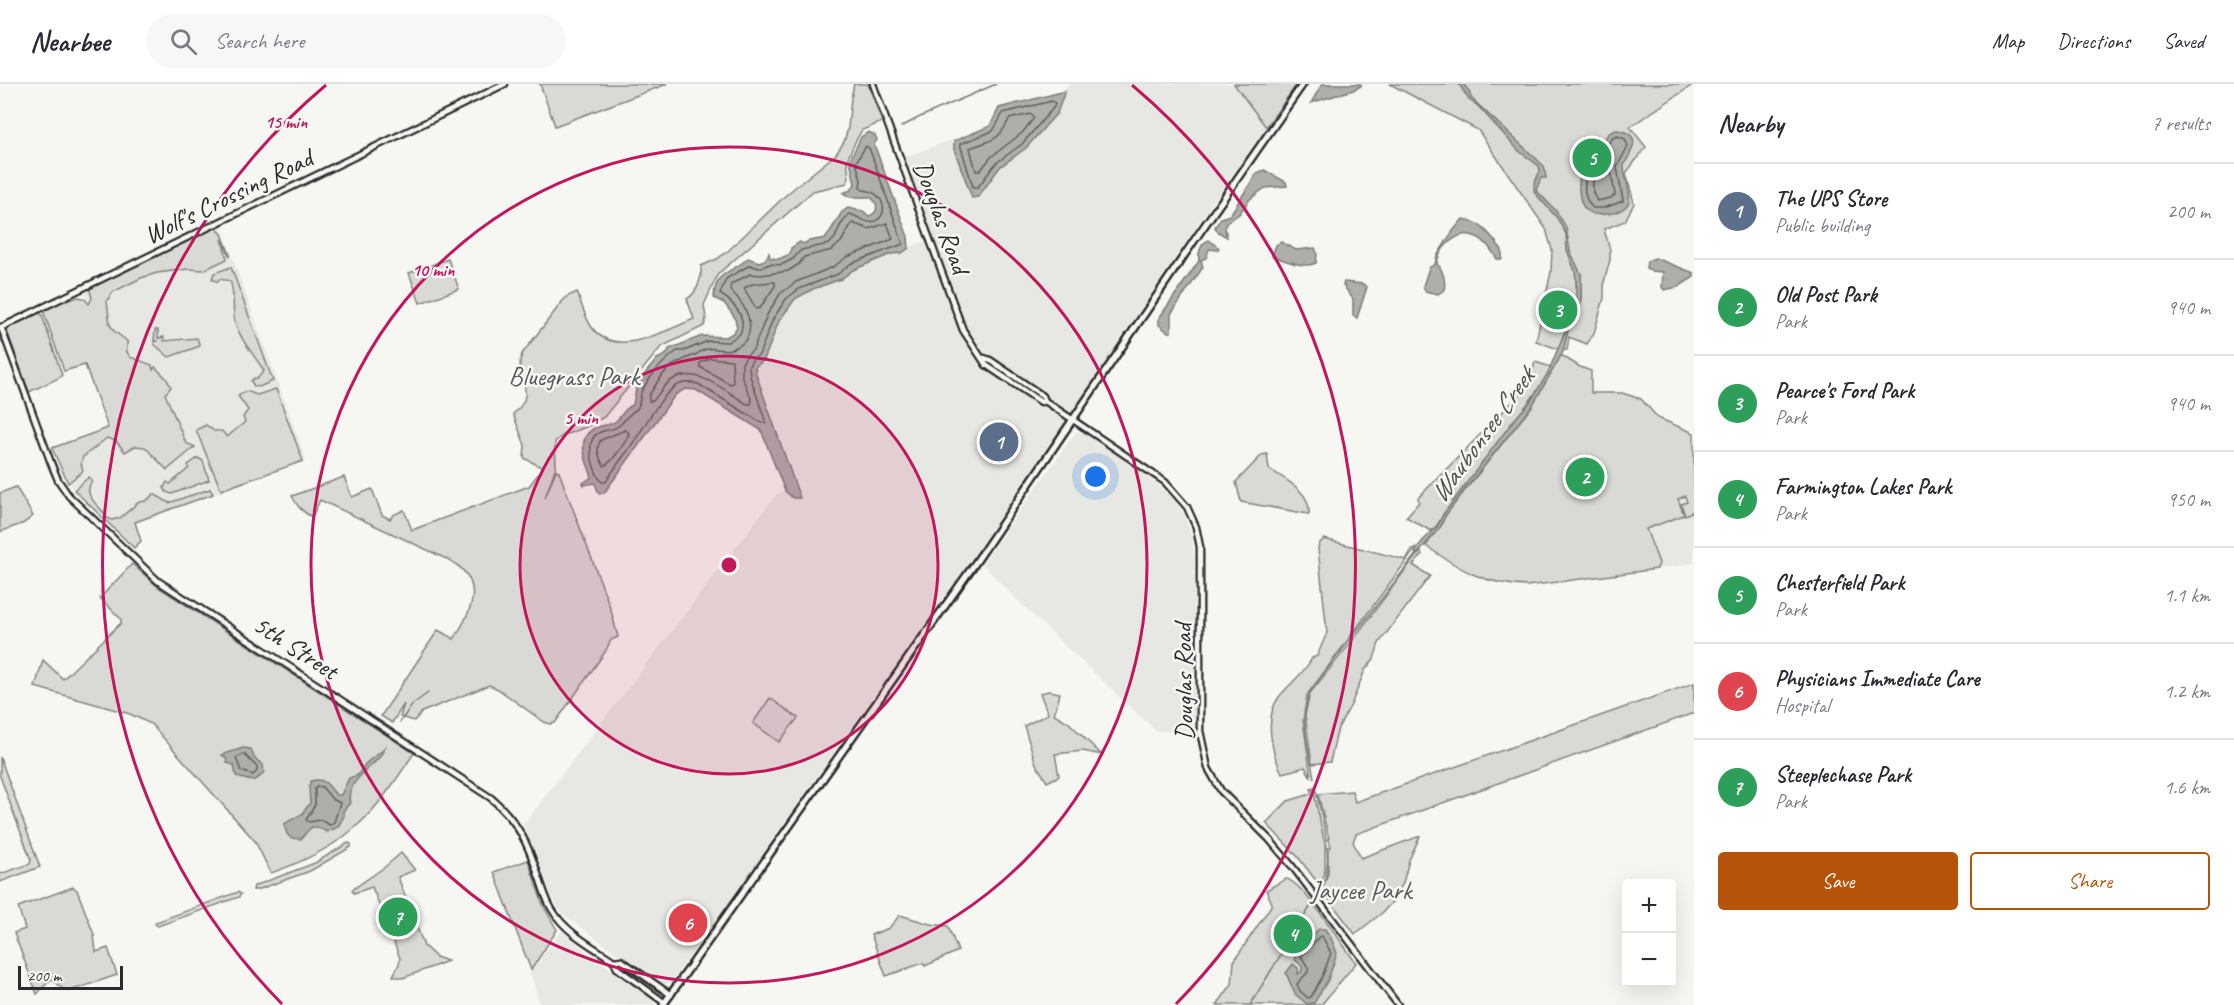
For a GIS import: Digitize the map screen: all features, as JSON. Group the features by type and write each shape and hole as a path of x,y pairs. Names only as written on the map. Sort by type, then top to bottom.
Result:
{"main road":[{"path":"664,1004 976,562 1198,235 1304,84"}],"street":[{"name":"Wolf's Crossing Road","path":"1,327 505,84"},
{"name":"Douglas Road","path":"873,84 960,323 969,340 984,358 1043,396 1045,401 1165,482 1191,514 1200,547 1200,731 1204,755 1211,774 1224,795 1276,846 1398,1005"},
{"name":"5th Street","path":"1,327 58,480 79,506 158,580 491,798 511,816 520,830 547,899 559,921 614,962 616,968 664,1004"},
{"name":"5th Street","path":"614,962 621,960 671,995"}],"shaded area":[{"path":"1069,84 1234,84 1266,127 1205,213 1022,487 751,873 670,983 660,985 563,914 551,896 524,824 777,494 785,491 800,497 755,369 758,363 764,360 790,303 802,294 841,279 853,270 891,254 902,253 910,247 932,239 902,158 952,140 966,186 978,196 1000,167 1026,148 1057,113 1066,92 1064,90"},
{"path":"220,223 306,460 115,531 73,489 65,477 53,448 130,420 84,290"},
{"path":"1076,432 1084,433 1158,484 1175,501 1185,516 1192,538 1194,559 1195,732 1156,731 982,564"},
{"path":"1694,492 1694,563 1657,569 1646,529 1683,515 1677,499"},
{"path":"562,931 592,956 652,998 654,1005 540,1005 530,972"}],"green space":[{"path":"540,84 667,84 555,126"},
{"name":"Bluegrass Park","path":"854,84 868,84 882,122 862,130 856,140 847,160 849,178 847,183 813,191 718,274 704,305 706,319 704,326 661,347 604,417 562,436 555,442 556,466 545,498 556,470 559,472 610,607 618,637 611,640 555,723 544,722 489,685 422,712 414,721 400,717 404,704 392,723 381,716 438,630 454,639 470,608 472,588 469,578 451,561 320,500 312,517 300,508 292,496 344,477 352,497 372,489 382,515 390,519 404,510 412,530 529,486 543,468 524,458 525,445 513,414 525,398 520,362 522,354 566,297 577,292 591,326 601,336 613,341 641,340 694,319 687,299 694,293 698,284 701,266 728,251 787,194 836,154 844,142 848,128"},
{"path":"1234,84 1297,84 1266,127"},
{"path":"1390,84 1694,84 1630,127 1646,147 1626,173 1634,203 1625,221 1604,229 1610,250 1610,260 1604,282 1604,298 1594,333 1587,344 1569,337 1567,350 1563,350 1568,330 1581,303 1581,274 1576,276 1576,304 1558,349 1536,341 1551,272 1552,250 1546,229 1478,130"},
{"path":"215,227 222,234 230,257 222,239 227,259 204,270 188,269 157,273 141,278 113,292 107,301 110,325 127,341 127,352 130,357 152,365 153,370 155,367 166,378 171,387 165,394 186,443 195,447 167,470 145,447 135,446 125,452 116,441 107,438 83,457 81,463 83,471 68,483 52,448 108,428 85,365 64,371 43,310 64,299 67,301 78,297 84,298 89,304 92,298 89,287"},
{"path":"448,259 459,289 420,303 409,273"},
{"path":"231,267 273,381 259,387 254,386 251,381 254,378 257,379 264,371 244,342 235,322 230,281 219,279 218,282 212,279 214,273"},
{"path":"36,313 42,315 62,375 29,392 7,331 13,324"},
{"path":"155,330 158,330 158,338 164,337 164,341 197,338 200,346 169,357 154,344 158,341 154,341"},
{"path":"1561,355 1591,371 1591,393 1622,393 1641,399 1658,418 1694,433 1694,511 1685,515 1681,504 1687,502 1685,496 1678,499 1684,515 1646,529 1659,563 1657,569 1527,586 1485,579 1462,569 1426,546 1448,512 1532,406"},
{"path":"1535,362 1551,367 1542,383 1436,526 1431,531 1406,517 1419,502 1418,498 1523,391"},
{"path":"276,389 303,461 221,490 196,430 206,425 214,431 222,431 227,437 245,422 243,417 248,410 238,396 246,391 257,395"},
{"path":"1267,454 1269,469 1290,482 1302,493 1309,506 1309,514 1241,502 1236,482 1262,455"},
{"path":"198,458 203,461 209,480 172,494 166,492 164,488 167,482 170,484"},
{"path":"89,477 92,481 89,486 90,495 106,515 105,517 112,520 120,518 139,502 146,501 154,494 169,503 210,489 213,494 135,522 141,541 134,548 74,490"},
{"path":"16,487 33,516 24,523 0,532 0,493"},
{"path":"1324,539 1406,560 1412,549 1416,548 1307,695 1303,720 1311,777 1305,767 1282,773 1272,745 1270,724 1274,705 1279,697 1312,658 1317,656 1327,633 1318,548"},
{"path":"1421,552 1422,555 1413,565 1430,576 1379,643 1374,659 1365,670 1351,705 1338,728 1330,762 1312,764 1305,715 1310,693"},
{"path":"132,564 158,587 414,753 370,813 338,841 319,853 271,873 255,841 151,724 130,714 35,687 43,660 63,679 121,623 121,619 100,598"},
{"name":"Jaycee Park","path":"1694,683 1694,713 1356,834 1353,842 1361,858 1420,836 1409,860 1403,883 1394,900 1382,913 1355,934 1322,890 1328,873 1328,848 1331,847 1318,794 1352,791 1355,802"},
{"path":"1049,691 1060,693 1054,714 1068,722 1102,755 1083,751 1055,754 1059,776 1047,782 1036,764 1024,726 1048,714 1040,693"},
{"path":"770,698 798,718 779,742 753,723"},
{"path":"0,757 40,867 0,882 0,874 30,864 31,860 0,776"},
{"path":"1313,788 1325,845 1325,870 1321,887 1298,857 1266,823 1288,801 1311,794"},
{"path":"348,843 351,847 310,871 253,890 254,886 315,863"},
{"path":"401,853 415,870 398,877 424,946 436,957 448,961 403,978 393,976 400,958 372,887 354,893 352,890"},
{"path":"528,860 543,905 557,930 531,970 494,872"},
{"path":"1286,879 1293,882 1311,902 1356,963 1321,1005 1217,1005 1232,984 1234,961 1271,906 1272,903 1266,890"},
{"path":"73,887 77,890 94,935 96,952 108,948 117,975 70,991 63,989 51,979 37,994 14,933 25,929 18,907"},
{"path":"238,892 241,894 239,897 158,926 155,924 156,922"},
{"path":"900,915 930,924 948,926 958,951 925,966 923,963 886,976 871,935 889,928"}],"water":[{"path":"1322,84 1361,84 1361,86 1311,103"},
{"path":"1459,84 1463,84 1471,98 1544,166 1546,178 1541,178 1536,190 1556,211 1566,227 1570,251 1581,274 1581,303 1568,330 1563,352 1532,406 1463,492 1445,516 1441,526 1417,555 1415,553 1419,545 1438,525 1444,513 1513,421 1530,402 1548,373 1576,304 1575,271 1567,250 1566,234 1557,218 1534,192 1534,184 1540,171 1539,166 1519,151 1478,106 1469,100"},
{"path":"1065,91 1057,113 1026,148 1000,167 978,197 972,198 954,149 954,141 990,126 999,108"},
{"path":"1617,130 1631,135 1634,144 1624,165 1629,201 1623,209 1618,211 1593,214 1584,208 1581,202 1580,173 1607,135"},
{"path":"868,132 875,135 877,140 874,144 908,237 909,248 902,253 891,254 853,270 841,279 813,289 795,299 779,321 764,360 755,367 800,498 793,498 785,491 761,430 696,390 685,389 675,395 604,493 599,494 595,483 584,485 583,483 592,477 585,458 583,445 585,439 593,429 616,421 633,405 636,389 657,359 667,354 669,349 702,336 726,337 737,327 734,316 724,303 714,298 717,282 725,273 748,258 759,262 765,260 769,253 770,258 779,259 790,254 791,248 800,242 803,244 826,238 842,212 848,208 863,211 869,216 873,215 876,204 873,199 850,197 843,193 851,190 855,184 850,160 861,137"},
{"path":"1264,170 1286,182 1287,186 1265,188 1250,199 1239,214 1227,222 1225,228 1227,237 1218,232 1215,227 1221,218 1230,215 1257,173"},
{"path":"1463,219 1475,223 1490,235 1502,250 1502,259 1497,259 1482,240 1474,236 1462,235 1450,242 1438,258 1437,264 1444,276 1444,290 1438,294 1425,291 1423,286 1429,268 1435,264 1437,256"},
{"path":"1209,240 1219,248 1209,249 1206,258 1201,260 1203,267 1171,314 1171,332 1168,332 1159,325 1159,318 1199,261 1199,252"},
{"path":"1281,242 1296,250 1315,248 1316,263 1306,265 1272,256 1276,245"},
{"path":"1655,258 1694,273 1694,277 1678,287 1664,290 1662,287 1663,272 1646,268 1647,261"},
{"path":"1344,282 1363,284 1367,287 1357,318 1353,316 1353,299 1343,285"},
{"path":"243,748 251,749 254,758 263,765 264,772 255,780 236,776 234,765 227,763 226,758 222,755"},
{"path":"383,750 355,781 349,795 350,803 343,811 344,816 338,827 327,832 318,827 312,827 301,839 291,838 287,834 284,824 302,814 310,803 311,781 323,781 336,795 341,795 349,778 358,775 366,763"},
{"path":"1319,929 1325,929 1337,953 1328,980 1314,1003 1307,1004 1295,994 1286,973 1293,964 1298,968 1298,974 1302,971 1302,966 1295,960 1295,952"}],"waterway":[{"path":"901,127 996,84"},
{"name":"Waubonsee Creek","path":"1314,778 1305,723 1305,712 1311,690 1417,553"},
{"path":"400,722 413,704 428,693"},
{"path":"384,750 386,745"},
{"name":"Waubonsee Creek","path":"1315,786 1327,851 1326,877 1322,890"},
{"name":"Waubonsee Creek","path":"1250,1005 1312,904"}],"place":[{"name":"Chesterfield Park","path":"1592,158"},
{"name":"Pearce's Ford Park","path":"1558,310"},
{"name":"The UPS Store","path":"999,442"},
{"name":"Old Post Park","path":"1585,477"},
{"name":"Steeplechase Park","path":"398,917"},
{"name":"Physicians Immediate Care","path":"688,923"},
{"name":"Farmington Lakes Park","path":"1293,934"}]}
